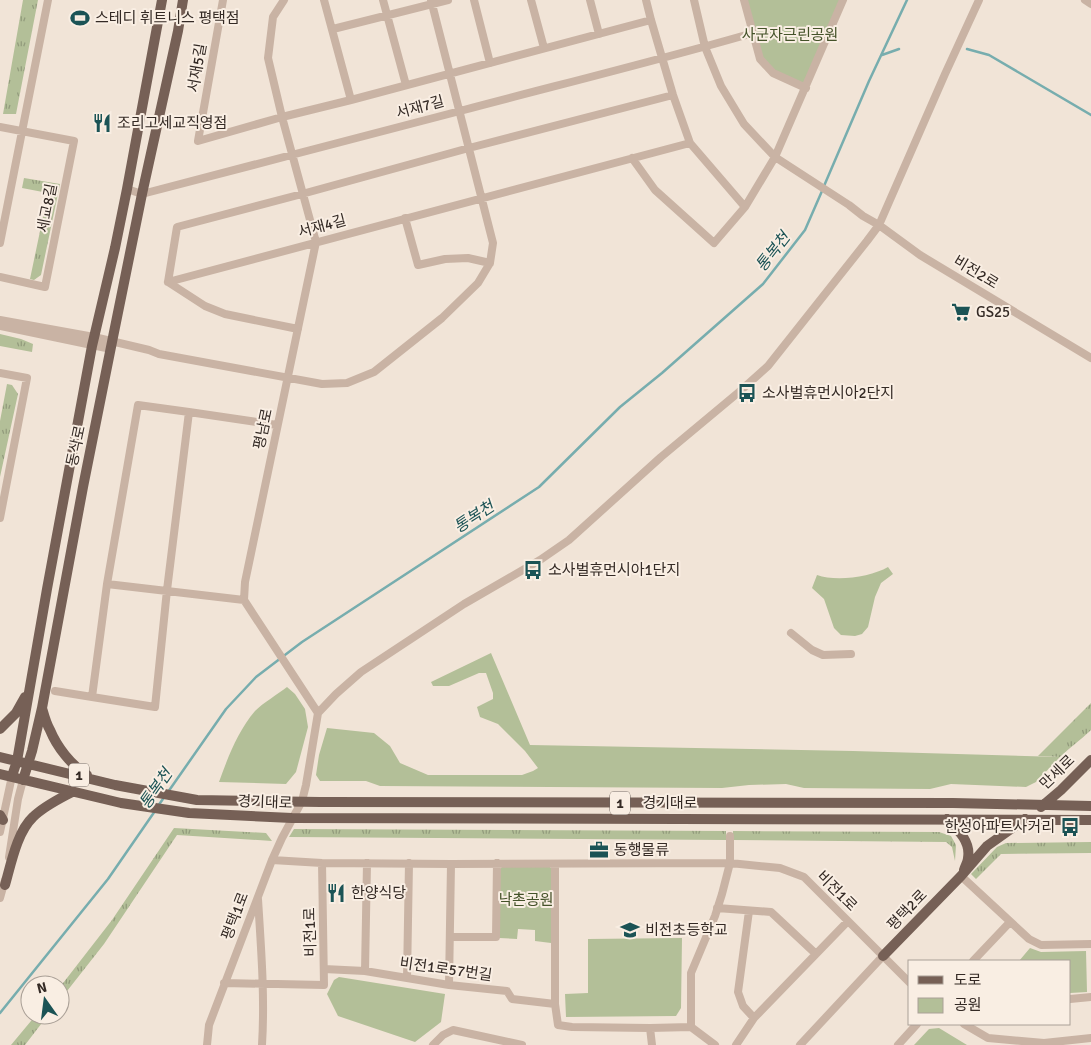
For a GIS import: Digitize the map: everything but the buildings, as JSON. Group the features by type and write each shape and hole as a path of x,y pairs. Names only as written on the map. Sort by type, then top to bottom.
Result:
{"main road":[{"name":"동삭로","path":"12,776 93,342 127,189 162,0"},
{"name":"동삭로","path":"23,780 29,764 42,708 83,486 183,0"},
{"path":"0,729 16,713 29,692"},
{"path":"42,708 50,731 68,758 79,770 95,779"},
{"name":"1","path":"0,757 95,779"},
{"name":"만세로","path":"1044,805 1091,760"},
{"name":"1","path":"0,774 72,792"},
{"name":"경기대로","path":"95,779 197,800 1091,806"},
{"path":"5,885 21,833 27,824 34,816 48,806 72,792"},
{"name":"경기대로","path":"72,792 121,803 189,813 292,818 1091,820"},
{"name":"평택2로","path":"883,956 987,846 1044,805"},
{"path":"947,819 968,844 969,857 961,875"}],"street":[{"path":"0,243 48,0"},
{"name":"서재5길","path":"223,0 198,141 282,117"},
{"path":"284,0 273,17 268,58 292,156 316,242"},
{"path":"324,0 351,100"},
{"path":"383,0 406,85"},
{"path":"333,29 432,2 448,0"},
{"path":"474,0 490,62"},
{"path":"531,0 544,48"},
{"path":"590,0 599,34"},
{"path":"646,0 673,95 690,143 745,207"},
{"path":"694,0 705,47 721,86 744,124 775,157"},
{"path":"744,0 760,60 773,73 806,88"},
{"path":"632,158 655,190 714,242 745,207 775,157 843,0"},
{"path":"107,584 244,600 318,713 361,672 464,604 540,560 569,540 661,457 768,366 879,225 979,0"},
{"path":"1085,0 1091,4"},
{"path":"0,320 111,346 149,350 160,354 322,384 347,383 374,372 442,318 478,283 490,263 493,243 432,2"},
{"path":"282,117 651,20"},
{"name":"서재7길","path":"142,194 753,33"},
{"path":"298,330 225,314 205,306 168,282 177,227 673,95"},
{"name":"세교8길","path":"0,127 74,141 44,287 0,277"},
{"name":"서재4길","path":"168,282 690,143"},
{"name":"비전2로","path":"775,157 789,168 879,225 920,255 1091,358"},
{"path":"127,189 142,194"},
{"path":"405,218 418,265 445,259 468,258 490,263"},
{"name":"평남로","path":"244,600 245,582 316,242"},
{"path":"0,326 93,342"},
{"path":"0,373 27,378 0,518"},
{"path":"92,697 107,584 138,405 278,426"},
{"path":"55,691 156,708 167,590 189,412"},
{"path":"791,633 812,650 823,655 851,654"},
{"name":"평택1로","path":"207,1045 209,1025 258,894 282,838 302,801 318,713"},
{"path":"0,832 1,818 12,776"},
{"name":"동삭로","path":"0,898 5,885 18,799 23,780"},
{"path":"691,1026 691,973 717,908 730,863 730,836"},
{"path":"272,860 322,863"},
{"name":"비전1로","path":"262,985 324,985 322,863 730,863 780,868 804,877 908,981"},
{"path":"365,971 368,863"},
{"path":"407,978 409,863"},
{"path":"451,937 496,937 497,863"},
{"path":"449,985 451,864"},
{"path":"555,864 555,1004 558,1025 650,1028 691,1026 715,1045"},
{"path":"961,875 1029,939 1041,945 1091,944"},
{"path":"258,894 262,985 262,1045"},
{"path":"717,908 771,912 816,954"},
{"path":"749,911 738,992 743,1006 754,1018"},
{"path":"736,1045 754,1018 848,921"},
{"path":"974,960 1010,922"},
{"name":"평택2로","path":"800,1045 883,956"},
{"name":"비전1로57번길","path":"324,969 365,971 449,985 507,991 512,999 555,1004"},
{"path":"224,983 262,985"},
{"path":"1071,999 1091,997"},
{"path":"898,1045 916,1025"},
{"path":"966,1025 988,1038 1044,1044 1091,1038"},
{"path":"650,1028 652,1045"},
{"path":"433,1045 443,1035 454,1030 522,1045"}],"green space":[{"path":"23,0 38,0 16,114 3,114"},
{"name":"사군자근린공원","path":"744,0 843,0 806,88 773,73 760,59"},
{"path":"24,178 60,184 41,275 34,280 30,279 48,193 22,188"},
{"path":"0,334 33,344 32,352 0,346"},
{"path":"7,384 12,385 18,394 0,477 0,421"},
{"path":"888,567 893,574 881,583 875,597 868,627 862,634 855,636 841,635 834,628 824,599 812,588 817,575 834,578 863,576"},
{"path":"491,653 530,745 1060,757 1036,782 1026,787 951,784 930,789 804,788 786,784 722,788 380,786 366,781 320,781 316,775 319,755 327,728 374,733 390,746 400,763 428,775 522,775 538,768 525,751 498,724 480,717 477,707 493,699 493,693 486,673 479,673 449,686 433,686 431,682"},
{"path":"287,687 295,694 305,709 308,727 296,772 286,784 219,782 243,727 258,708"},
{"path":"1091,703 1091,730 1060,757 1038,756"},
{"path":"174,828 266,833 272,841 177,835 104,944 70,987 69,975 112,920"},
{"path":"294,829 726,831 726,840 289,837"},
{"path":"733,831 939,832 951,836 956,845 955,861 952,847 946,842 733,840"},
{"path":"1091,842 1091,853 1001,854 976,879 971,874 997,847 1006,843"},
{"name":"낙촌공원","path":"503,866 550,867 553,870 551,943 535,941 535,930 518,929 517,939 499,938 499,870"},
{"path":"682,938 681,1008 676,1016 566,1017 565,994 588,993 588,939"},
{"path":"1030,948 1041,952 1086,951 1087,992 1071,993 1071,960 1020,960"},
{"path":"339,977 445,994 441,1022 415,1042 338,1016 327,994 334,980"},
{"path":"28,1025 40,1025 25,1045 11,1045"},
{"path":"939,1028 967,1045 914,1045 929,1029"}],"waterway":[{"name":"통복천","path":"824,186 869,81 907,0"},
{"path":"882,55 899,49"},
{"path":"967,49 989,55 1091,115"},
{"name":"통복천","path":"168,792 226,709 256,677 302,642 539,487 620,407 662,373 763,284 805,230 822,191"},
{"name":"통복천","path":"158,806 165,796"},
{"name":"통복천","path":"0,1013 108,879 155,811"}],"place":[{"name":"스테디 휘트니스 평택점","path":"80,18"},
{"name":"조리고세교직영점","path":"102,123"},
{"name":"GS25","path":"961,312"},
{"name":"소사벌휴먼시아2단지","path":"747,393"},
{"name":"소사벌휴먼시아1단지","path":"533,570"},
{"name":"한성아파트사거리","path":"1070,827"},
{"name":"동행물류","path":"599,850"},
{"name":"한양식당","path":"336,893"},
{"name":"비전초등학교","path":"630,930"}]}
